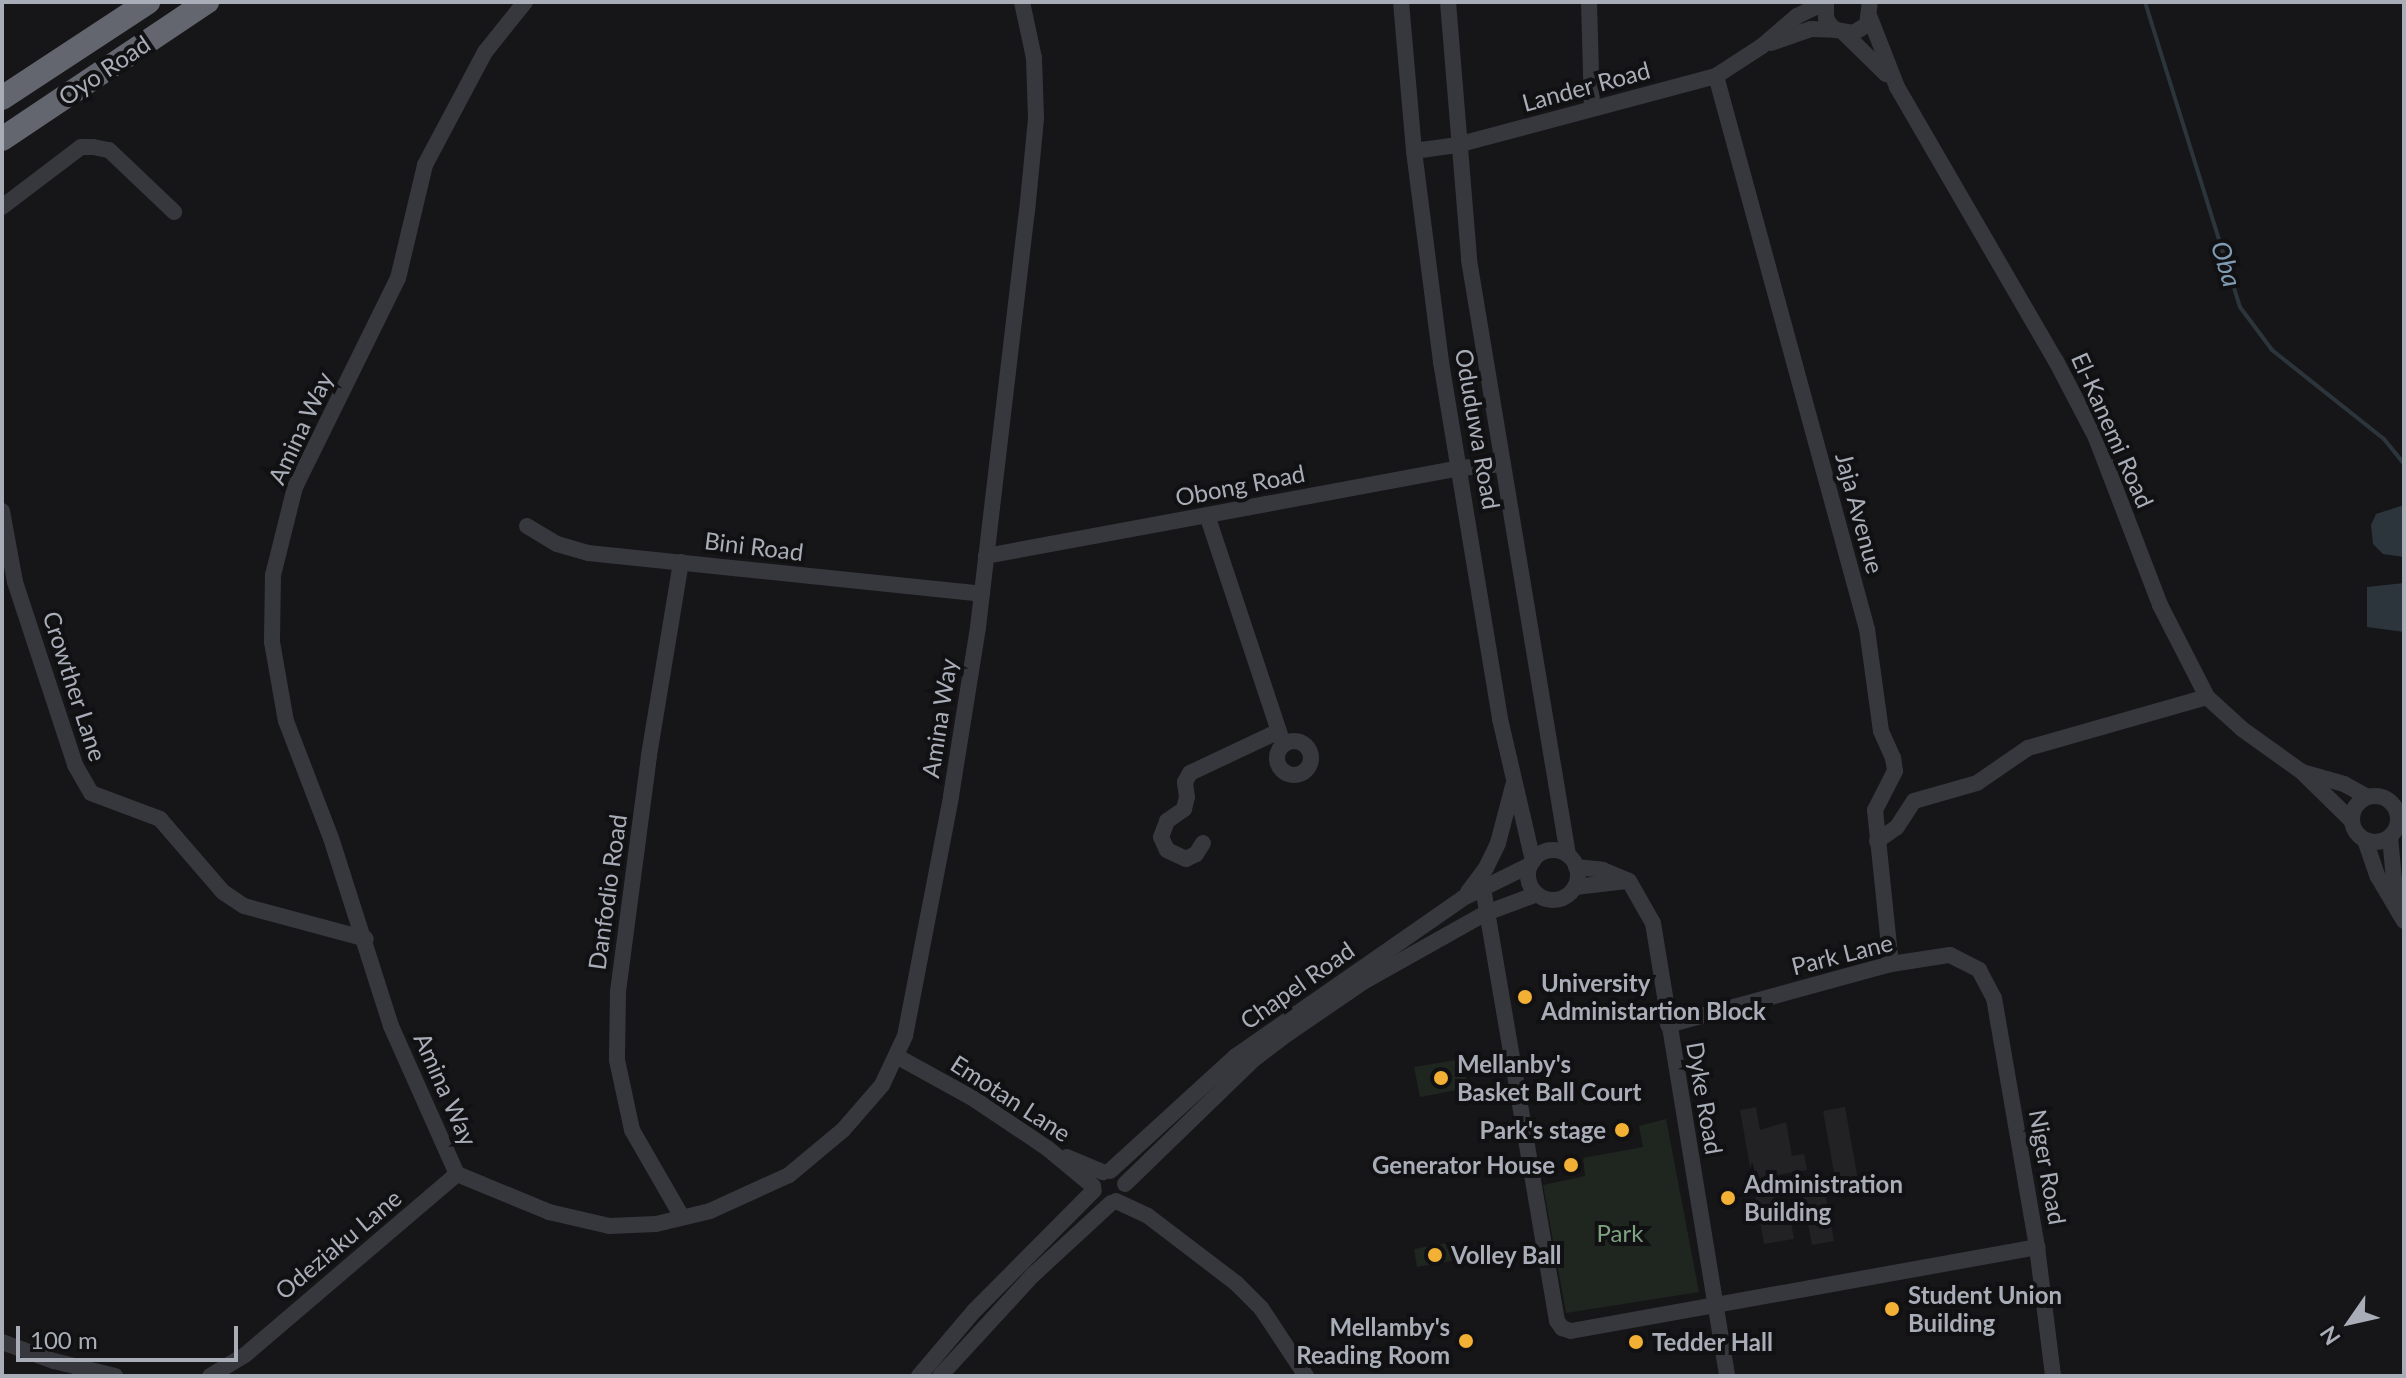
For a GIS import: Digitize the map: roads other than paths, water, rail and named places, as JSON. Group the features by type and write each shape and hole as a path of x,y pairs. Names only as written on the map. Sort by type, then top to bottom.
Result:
{"highway":[{"name":"Oyo Road","path":"2,98 148,2"},
{"name":"Oyo Road","path":"2,139 207,2"}],"street":[{"name":"Amina Way","path":"525,2 485,52 425,165 398,278 295,487 273,575 272,642 286,721 366,939 391,1026 457,1174 549,1212 609,1226 656,1224 743,1198 807,1163 843,1130 882,1085 898,1057 905,1036 951,796 982,594 1036,118 1034,58 1022,2"},
{"name":"Oduduwa Road","path":"1401,2 1414,151 1441,362 1461,468 1500,719 1531,863"},
{"name":"Oduduwa Road","path":"1448,2 1457,145 1469,260 1572,861"},
{"path":"1589,2 1592,108"},
{"name":"Lander Road","path":"1414,151 1457,145 1716,76 1762,46 1797,16 1826,2"},
{"path":"1826,2 1826,18 1840,32 1860,30 1870,10"},
{"name":"El-Kanemi Road","path":"1870,10 1897,87"},
{"name":"Lander Road","path":"1762,46 1811,29 1840,32"},
{"name":"El-Kanemi Road","path":"1840,32 1871,56 1897,87 2056,361 2096,438 2160,605 2207,697 2242,729 2302,772 2352,821"},
{"name":"Jaja Avenue","path":"1716,76 1867,629 1881,731 1895,771 1875,810 1891,964"},
{"path":"2,207 81,147 93,147 109,150 174,212"},
{"name":"Obong Road","path":"986,556 1461,468 1503,464"},
{"name":"Crowther Lane","path":"2,511 15,582 75,765 91,793 160,819 223,892 244,906 366,939"},
{"path":"1203,843 1196,854 1186,859 1167,850 1161,837 1167,821 1184,809 1187,797 1185,782 1190,773 1280,737 1207,515"},
{"name":"Bini Road","path":"527,526 557,544 588,553 982,594"},
{"name":"Danfodio Road","path":"681,562 649,756 618,993 617,1060 632,1130 682,1217"},
{"path":"1877,841 1897,827 1914,801 1977,783 2028,748 2207,697"},
{"name":"El-Kanemi Road","path":"2302,772 2344,784 2367,797"},
{"path":"1463,898 1486,868 1498,843 1514,781"},
{"path":"2367,797 2383,797 2395,808 2398,824 2390,837 2375,843 2358,836 2352,821 2356,806 2367,797"},
{"path":"2390,837 2400,914"},
{"path":"2365,840 2378,877 2400,914"},
{"path":"1553,850 1572,861 1629,881 1575,887 1561,898 1548,899 1537,894 1529,881 1531,863 1553,850"},
{"path":"1572,861 1575,887"},
{"name":"Chapel Road","path":"919,1376 974,1311 1100,1180 1236,1056 1463,898 1531,863"},
{"name":"Dyke Road","path":"1629,881 1653,923 1727,1376"},
{"path":"1483,888 1557,1321 1571,1331 2037,1247"},
{"name":"Chapel Road","path":"940,1376 1033,1275 1254,1059 1363,982 1486,913 1537,894"},
{"name":"Park Lane","path":"1668,1025 1891,964 1950,955 1979,970"},
{"name":"Niger Road","path":"1979,970 1994,998 2037,1247 2053,1376"},
{"name":"Emotan Lane","path":"898,1057 974,1099 1100,1180"},
{"name":"Odeziaku Lane","path":"210,1376 245,1355 457,1174"},
{"path":"1120,1175 1119,1194 1100,1200 1100,1180 1120,1175"},
{"path":"1119,1194 1209,1260 1261,1308 1306,1376"},
{"path":"2,1342 54,1361 115,1376"}],"waterway":[{"name":"Oba","path":"2145,2 2240,307 2272,350 2384,439 2404,464"}],"place":[{"name":"University Administartion Block","path":"1525,997"},
{"name":"Mellanby's Basket Ball Court","path":"1441,1078"},
{"name":"Park's stage","path":"1622,1130"},
{"name":"Generator House","path":"1571,1165"},
{"name":"Administration Building","path":"1728,1198"},
{"name":"Volley Ball","path":"1435,1255"},
{"name":"Student Union Building","path":"1892,1309"},
{"name":"Mellamby's Reading Room","path":"1466,1341"},
{"name":"Tedder Hall","path":"1636,1342"}],"park label":[{"name":"Park","path":"1620,1233"}]}
